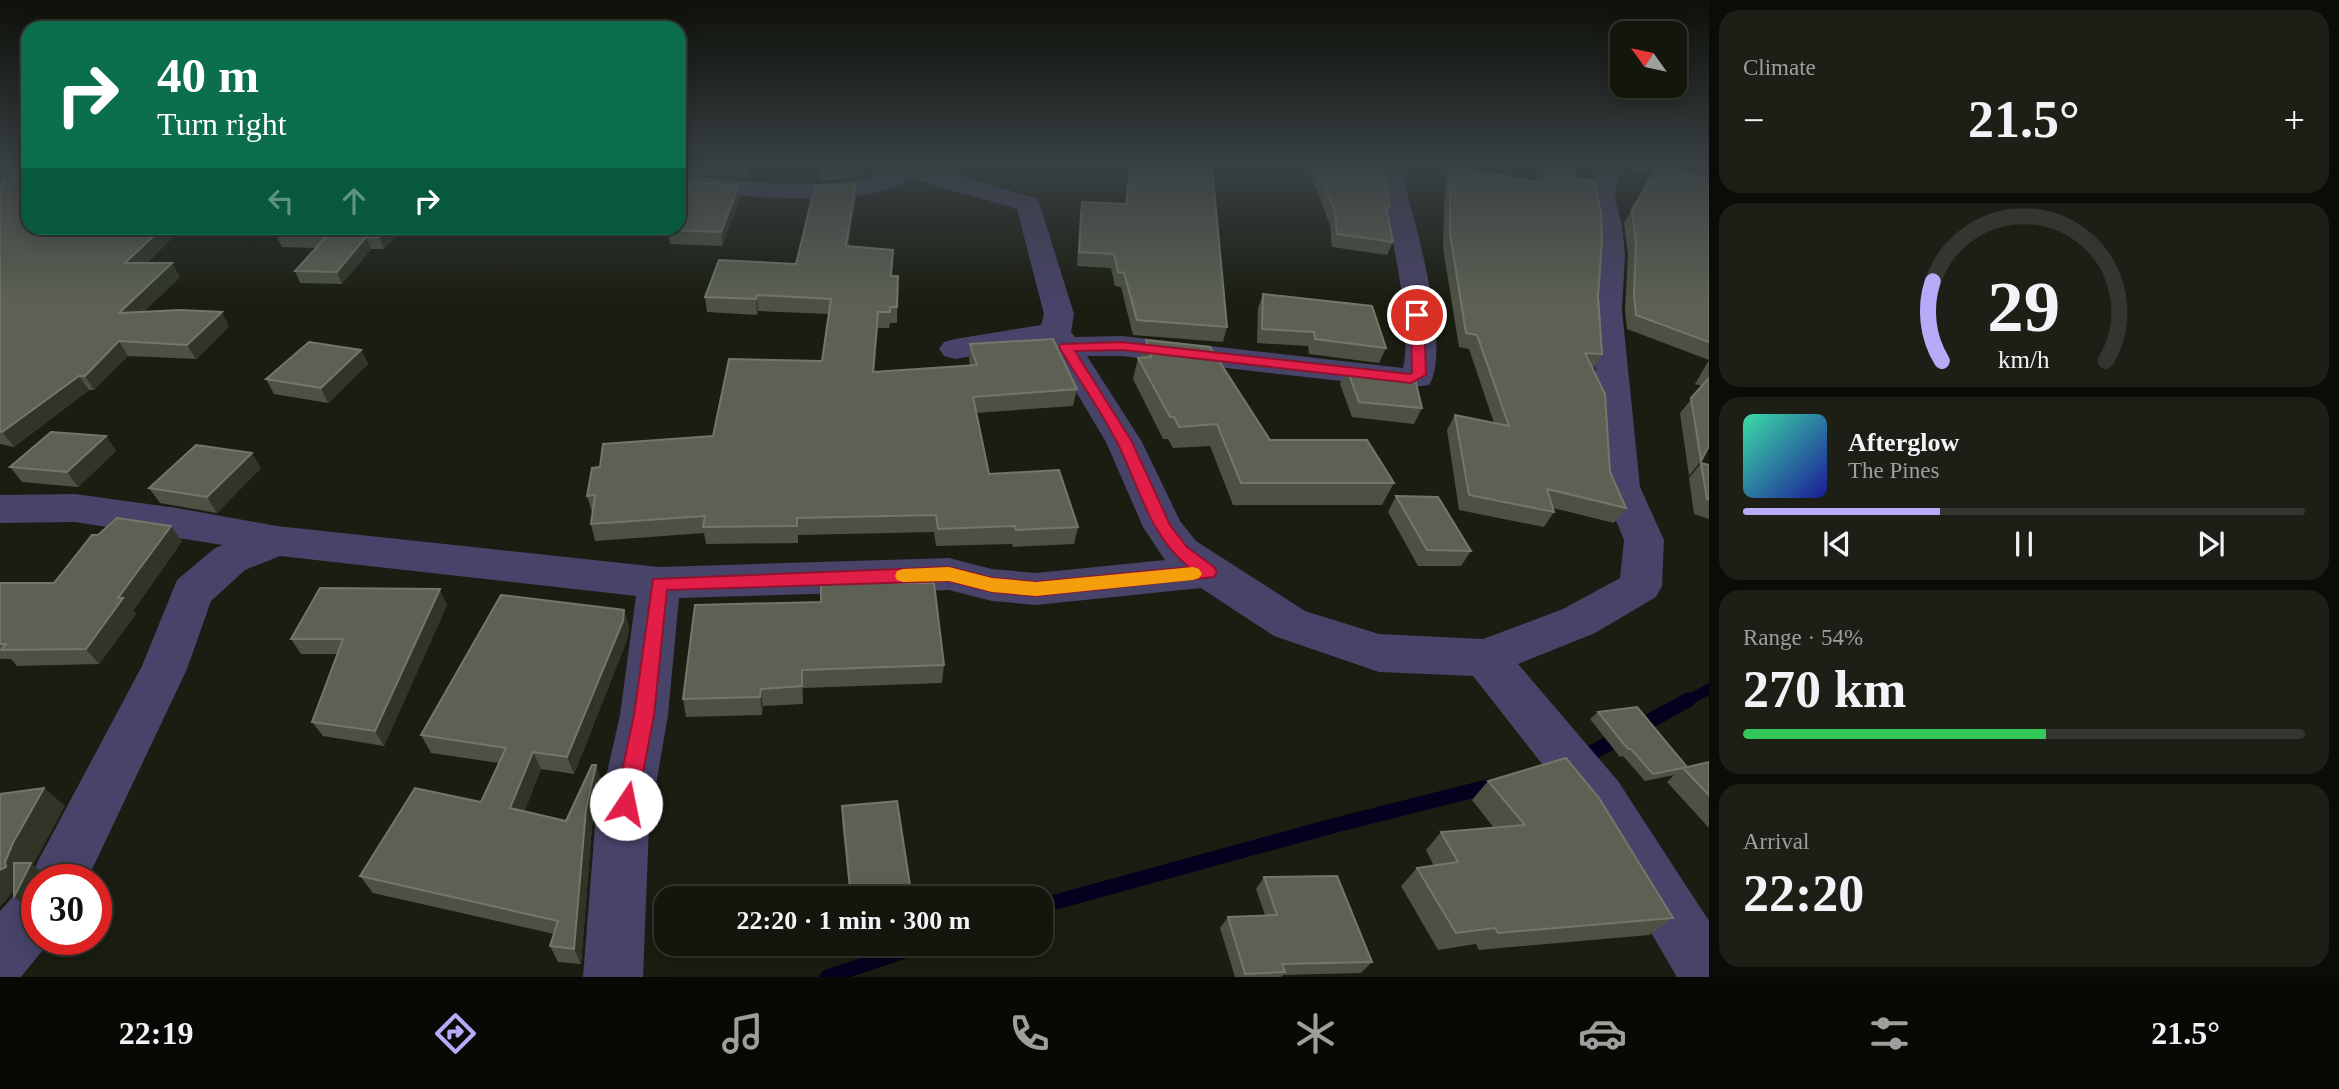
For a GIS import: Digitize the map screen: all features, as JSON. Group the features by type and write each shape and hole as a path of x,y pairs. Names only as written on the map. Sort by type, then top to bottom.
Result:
{"street":[{"path":"1031,211 1059,314 1060,340 1124,442 1163,527 1181,552 1290,624 1379,653 1485,658 1579,621 1641,586 1644,540 1621,486 1607,310 1610,235 1605,211"},
{"path":"955,349 1060,340 1416,378 1420,365 1417,315 1400,211"},
{"path":"0,509 75,508 177,522 276,541 659,583 949,574 992,585 1036,589 1208,572"},
{"path":"66,864 164,669 192,592 230,559 276,541"},
{"path":"613,977 622,826 644,715 659,583"},
{"path":"1485,658 1600,798 1709,975"},
{"path":"0,956 21,931"}],"building":[{"path":"0,211 21,211 21,235 155,235 125,263 172,263 119,313 180,310 222,312 187,345 119,341 85,376 79,376 0,431"},
{"path":"686,211 729,211 721,232 686,231"},
{"path":"809,211 852,211 846,246 893,250 891,276 898,276 897,307 890,307 890,312 878,312 873,372 977,365 970,344 1053,339 1077,389 973,397 989,474 1059,470 1078,527 1016,530 1015,526 938,529 936,515 797,518 797,526 703,527 705,516 591,524 595,495 587,496 592,468 600,467 603,444 713,436 729,359 822,361 831,299 757,295 756,299 705,297 719,260 796,264"},
{"path":"1081,211 1216,211 1227,327 1137,320 1124,273 1118,272 1114,254 1079,252"},
{"path":"1387,211 1393,242 1337,234 1335,212"},
{"path":"1450,211 1601,211 1602,242 1598,296 1602,354 1585,353 1605,394 1610,472 1626,508 1547,489 1554,512 1469,495 1455,415 1509,426 1477,335 1466,333 1450,234"},
{"path":"1632,211 1709,211 1709,342 1636,315 1636,242"},
{"path":"276,235 381,235 366,237 337,272 295,271 327,236"},
{"path":"1263,294 1372,306 1386,348 1315,339 1314,332 1262,329"},
{"path":"1146,340 1210,347 1270,440 1367,440 1394,483 1241,483 1217,424 1179,427 1174,417 1170,417 1138,358 1151,357"},
{"path":"309,342 361,350 321,388 266,379"},
{"path":"1347,369 1414,375 1422,408 1359,402"},
{"path":"1709,378 1709,446 1701,461 1691,398"},
{"path":"51,432 106,436 67,472 10,467"},
{"path":"196,445 252,453 207,497 149,488"},
{"path":"1701,463 1709,465 1709,500 1707,499"},
{"path":"1396,496 1438,497 1471,551 1427,550"},
{"path":"117,518 171,526 118,598 123,598 86,649 1,650 6,644 0,644 0,583 54,583 92,535 98,535"},
{"path":"895,580 895,583 934,583 944,665 802,670 802,686 761,689 760,697 683,699 695,605 821,602 821,581"},
{"path":"320,588 440,589 375,731 312,722 343,639 291,639"},
{"path":"501,595 624,610 623,621 567,757 533,752 510,808 566,821 592,765 596,765 586,809 574,949 550,946 558,921 360,876 415,788 481,802 506,748 421,735"},
{"path":"1637,707 1687,767 1653,774 1631,749 1628,749 1598,712"},
{"path":"1566,758 1599,798 1673,918 1498,933 1495,928 1456,933 1417,868 1458,862 1441,832 1525,825 1488,781"},
{"path":"1709,762 1709,795 1683,768"},
{"path":"44,788 13,843 5,862 6,867 0,870 0,794"},
{"path":"897,801 910,886 850,886 842,806"},
{"path":"14,863 31,863 21,864 21,883 14,897"},
{"path":"1337,876 1372,962 1282,964 1285,972 1245,974 1228,917 1277,915 1264,877"}],"waterway":[{"path":"1685,702 1709,689"},
{"path":"1639,727 1688,700"},
{"path":"1583,757 1622,737"},
{"path":"1053,903 1336,825 1495,785"},
{"path":"827,977 890,956"}],"slow traffic":[{"path":"903,576 949,574 992,585 1036,589 1193,574"}],"route":[{"path":"626,804 644,715 659,583 949,574 992,585 1036,589 1208,572 1181,552 1163,527 1124,442 1066,347 1122,346 1416,378 1420,365 1417,315"}]}
